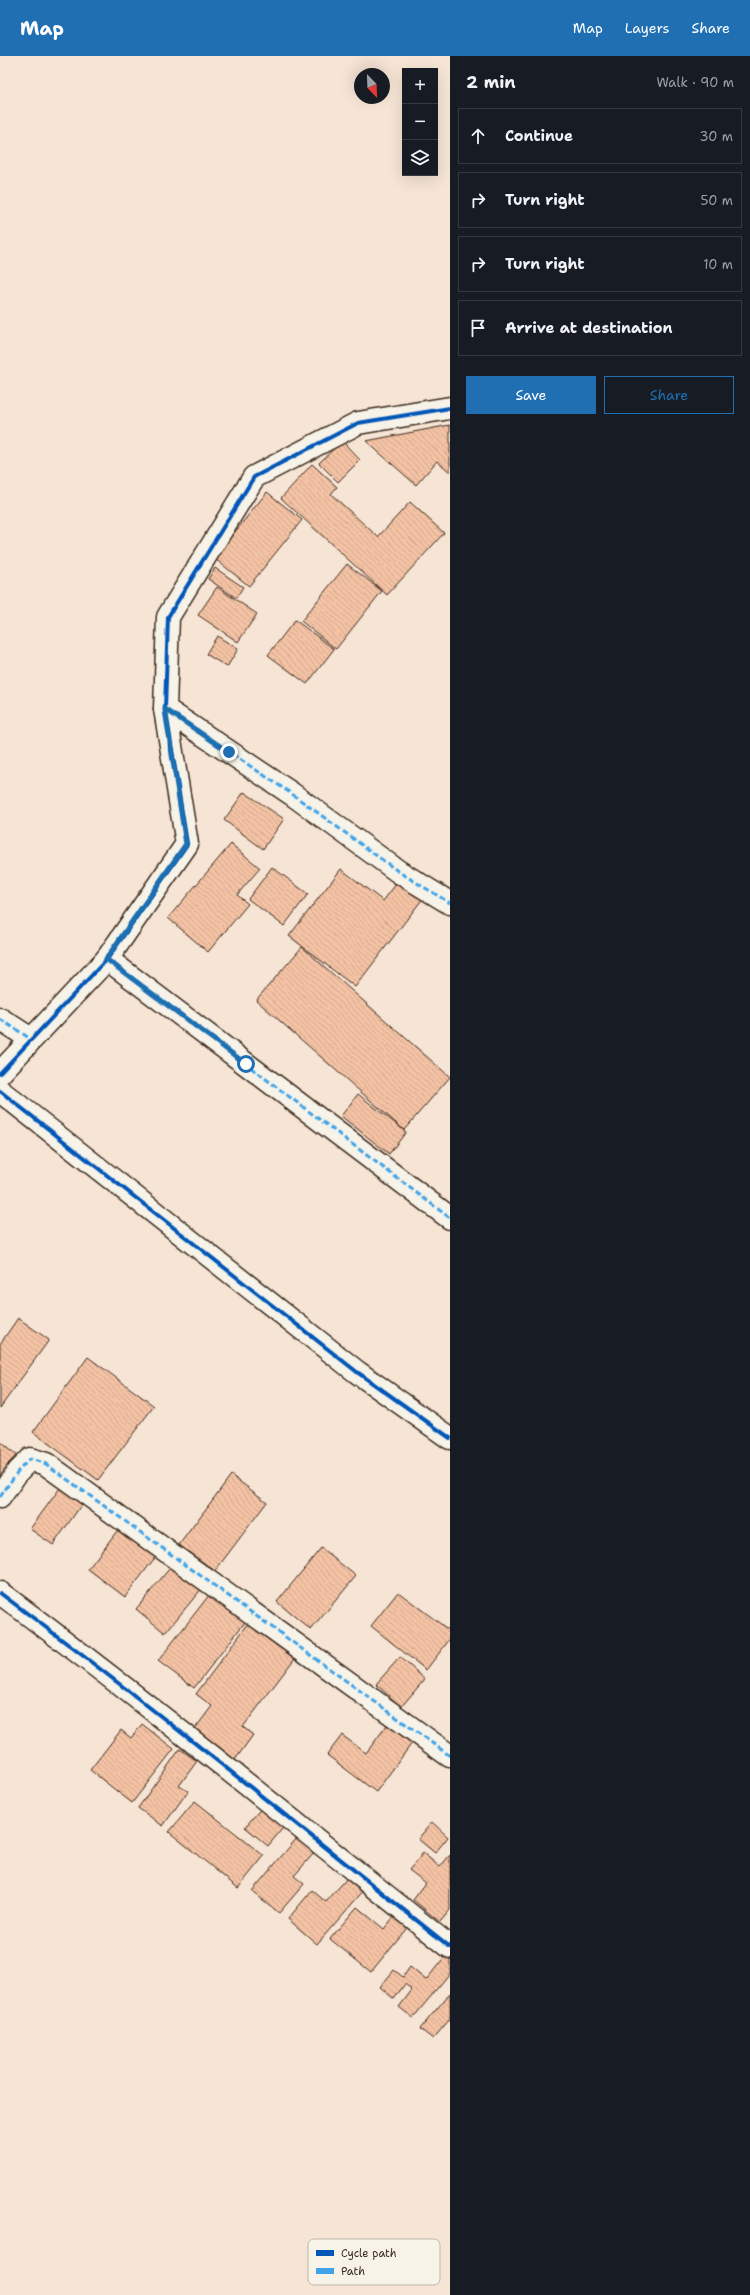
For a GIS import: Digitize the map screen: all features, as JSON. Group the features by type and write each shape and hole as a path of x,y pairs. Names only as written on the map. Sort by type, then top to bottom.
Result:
{"street":[{"path":"0,1073 106,959 186,844 165,709 168,617 254,477 358,423 450,408"},
{"path":"165,709 292,794 399,872 450,903"},
{"path":"106,959 450,1218"},
{"path":"0,1019 30,1039"},
{"path":"0,1091 357,1372 450,1438"},
{"path":"0,1497 18,1471 30,1459 46,1464 450,1756"},
{"path":"0,1594 61,1638 450,1947"}],"building":[{"path":"450,425 450,472 437,461 416,485 366,441"},
{"path":"342,441 360,460 338,482 319,463"},
{"path":"312,464 337,487 331,494 378,537 410,502 444,533 387,595 281,498"},
{"path":"267,492 302,520 249,586 214,558"},
{"path":"347,564 382,591 336,649 301,621"},
{"path":"215,568 243,587 236,598 208,579"},
{"path":"217,587 257,614 238,642 198,615"},
{"path":"295,620 334,649 307,684 268,655"},
{"path":"217,636 238,649 227,667 206,654"},
{"path":"244,792 284,819 263,849 224,820"},
{"path":"231,844 260,868 237,895 248,904 208,952 168,918"},
{"path":"272,867 308,894 284,926 248,899"},
{"path":"341,869 383,901 400,879 424,897 355,987 289,936"},
{"path":"302,947 450,1077 404,1130 256,1000"},
{"path":"358,1094 406,1132 389,1154 341,1116"},
{"path":"18,1318 49,1340 0,1408 0,1344"},
{"path":"88,1357 154,1406 98,1480 33,1432"},
{"path":"0,1442 19,1458 0,1480"},
{"path":"231,1475 267,1502 215,1571 179,1545"},
{"path":"60,1488 82,1504 53,1545 30,1529"},
{"path":"120,1527 157,1555 125,1597 88,1569"},
{"path":"321,1548 356,1576 311,1630 277,1602"},
{"path":"174,1563 203,1587 165,1633 136,1609"},
{"path":"213,1590 249,1617 194,1688 158,1661"},
{"path":"398,1592 450,1631 450,1639 426,1670 371,1626"},
{"path":"251,1620 298,1654 243,1727 253,1735 235,1760 194,1730 212,1706 196,1694"},
{"path":"400,1657 425,1679 401,1707 376,1684"},
{"path":"390,1721 415,1739 376,1792 327,1755 342,1735 366,1753"},
{"path":"142,1724 174,1749 132,1803 90,1770 121,1730 131,1738"},
{"path":"180,1749 197,1761 179,1786 188,1791 163,1826 138,1808"},
{"path":"195,1801 264,1856 238,1888 169,1832"},
{"path":"265,1804 287,1823 268,1846 245,1827"},
{"path":"432,1822 448,1837 435,1853 418,1839"},
{"path":"297,1838 314,1853 294,1876 304,1884 279,1913 252,1891"},
{"path":"423,1853 440,1867 450,1855 450,1910 440,1922 413,1900 426,1883 409,1870"},
{"path":"349,1876 365,1889 317,1944 288,1919 312,1890 326,1902"},
{"path":"357,1907 384,1929 397,1913 410,1924 371,1972 330,1939"},
{"path":"446,1955 450,1959 450,1973 413,2018 399,2007 412,1990 405,1984 394,1999 380,1987 394,1970 403,1977 410,1967 426,1980"},
{"path":"450,1993 450,2019 433,2039 420,2029"}],"marked path":[{"path":"165,709 292,794 399,872 450,903"},
{"path":"107,959 450,1218"},
{"path":"0,1019 31,1039"},
{"path":"0,1497 18,1471 30,1459 46,1464 450,1756"}],"cycle path":[{"path":"0,1073 107,959 187,844 165,709 168,617 254,477 358,423 450,408"},
{"path":"0,1091 357,1372 450,1438"},
{"path":"0,1593 170,1724 450,1947"}],"route":[{"path":"229,752 165,709 186,844 106,959 246,1064"}]}
